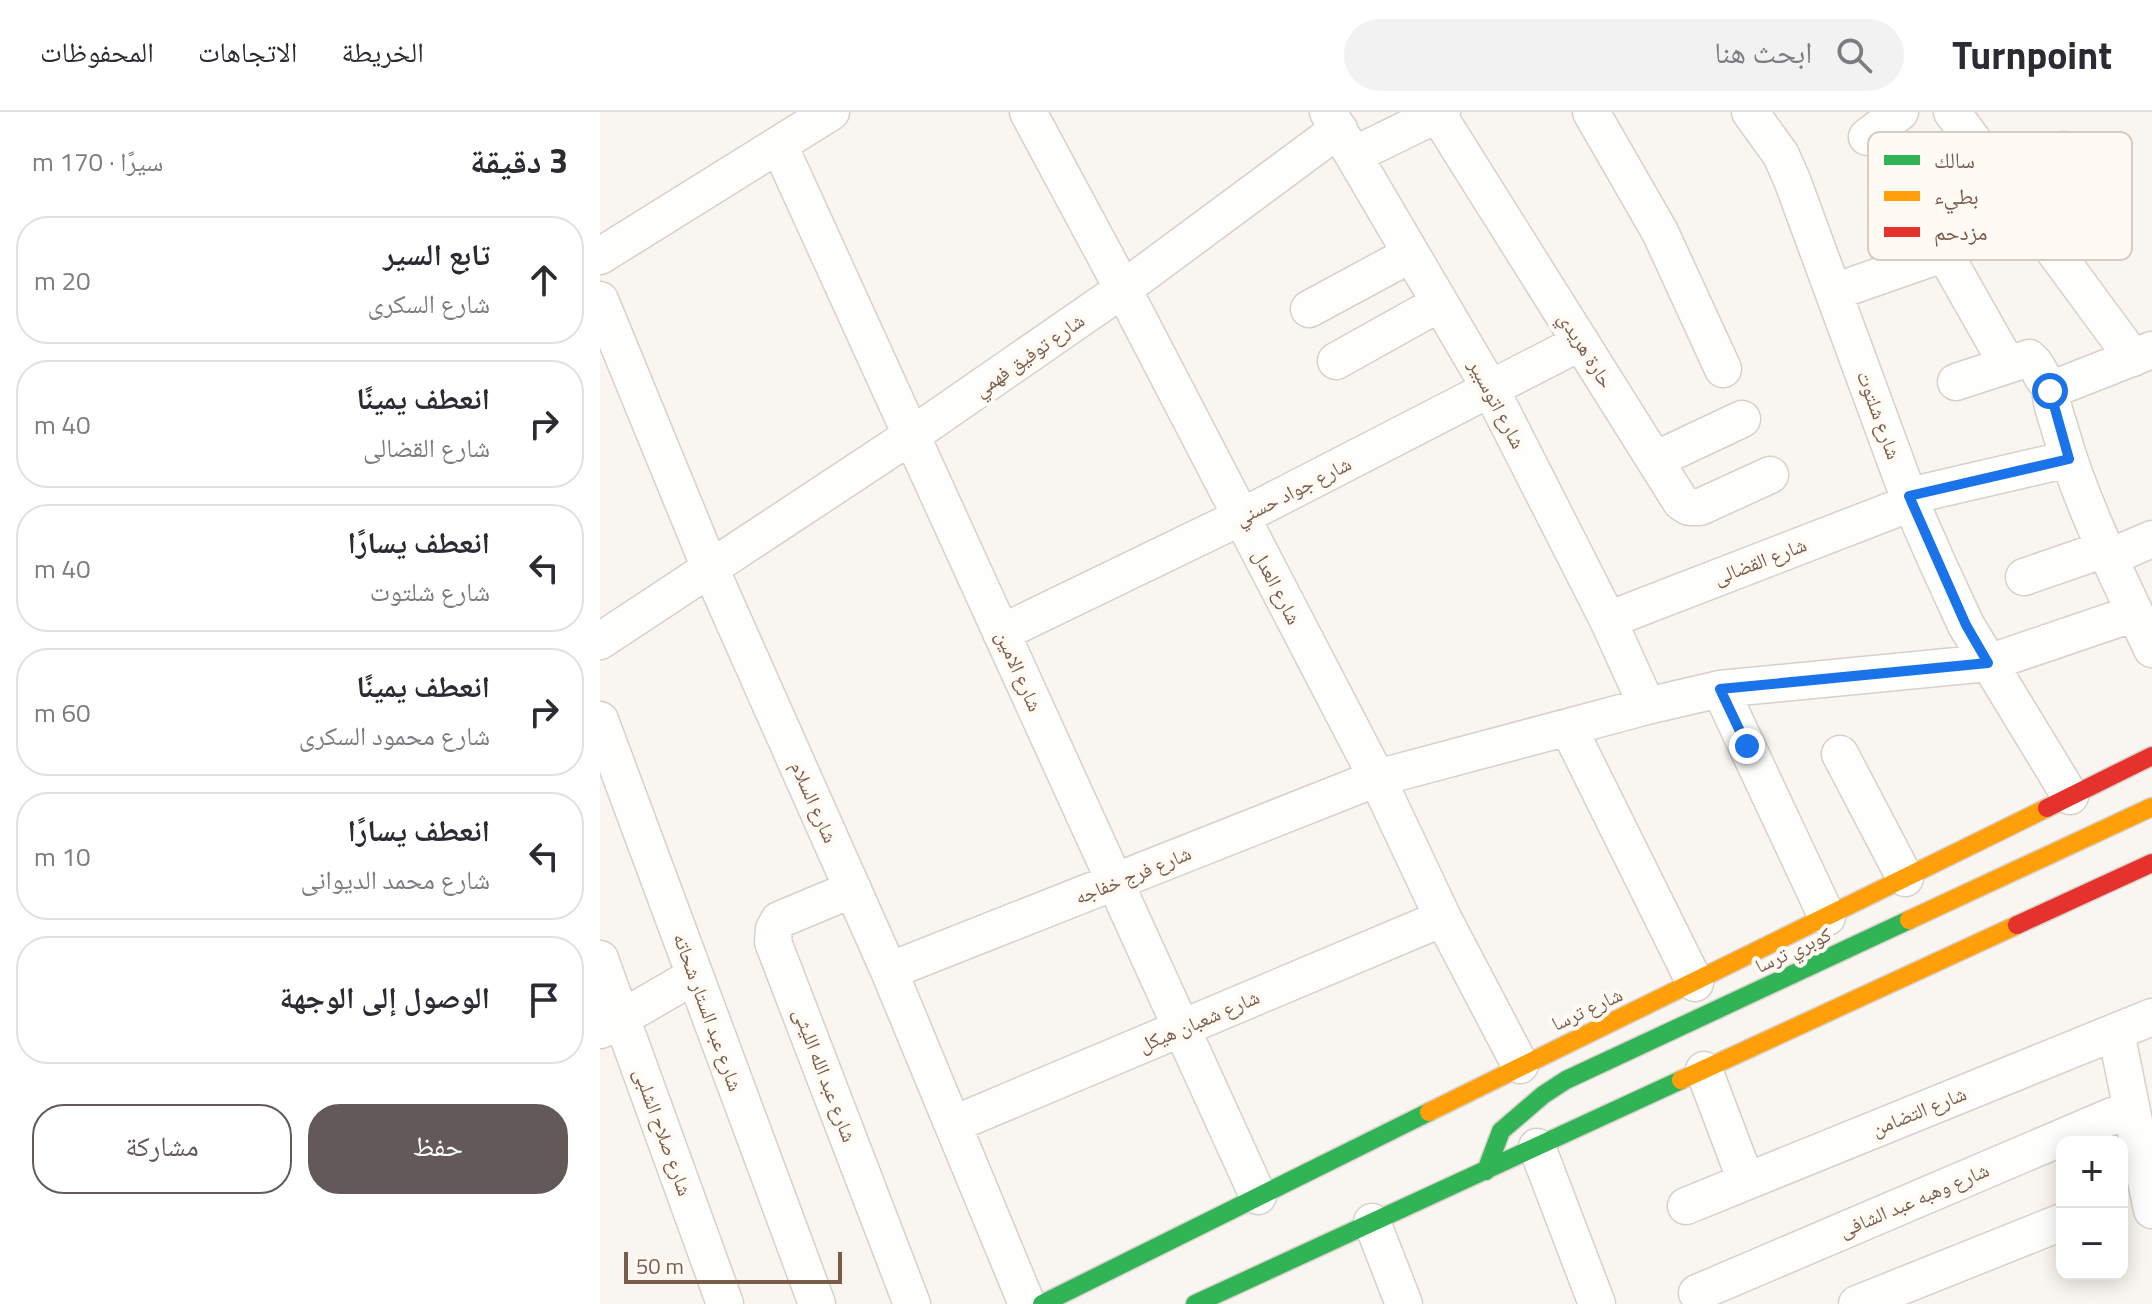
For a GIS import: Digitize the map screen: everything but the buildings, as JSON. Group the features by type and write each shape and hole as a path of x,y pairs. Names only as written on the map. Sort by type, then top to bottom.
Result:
{"main road":[{"name":"شارع ترسا","path":"1042,1304 1520,1065 1695,983 2152,756"},
{"name":"كوبري ترسا","path":"1486,1171 1501,1131 1566,1080 2152,807"},
{"path":"1208,1301 1372,1222 2152,863"}],"street":[{"path":"600,256 831,112"},
{"name":"شارع العدل","path":"1028,112 1377,778 1443,918 1520,1065"},
{"path":"1591,112 1660,232 1723,369"},
{"name":"شارع شلتوت","path":"1750,112 1781,155 1910,499 1960,613 2070,796"},
{"path":"1874,132 1900,112"},
{"path":"1952,112 1967,132"},
{"name":"شارع توفيق فهمي","path":"600,641 912,435 1123,289 1340,132 1440,113"},
{"name":"حارة هريدي","path":"1440,113 1681,502 1689,507 1700,507 1770,475"},
{"name":"شارع اتوسبير","path":"1340,132 1491,390 1608,620 1647,706"},
{"name":"شارع الامين","path":"779,145 1258,1196"},
{"path":"1309,309 1411,254"},
{"path":"1834,292 1929,260"},
{"path":"1947,260 2007,364"},
{"path":"1956,382 2029,358 2035,362 2045,382 2063,385 2143,354 2067,260"},
{"name":"شارع السلام","path":"600,300 710,568 889,971 1027,1304"},
{"path":"1336,361 1440,303"},
{"name":"شارع جواد حسني","path":"1001,633 1241,517 1581,342"},
{"path":"2051,385 2051,397 2069,459 2107,553 2152,649"},
{"path":"1655,460 1742,419"},
{"name":"شارع القضالى","path":"1608,620 1910,499 2069,459"},
{"path":"2024,577 2152,539"},
{"name":"شارع فرج خفاجه","path":"889,971 1377,778 1720,689 1988,663 2135,613"},
{"path":"1720,689 1827,917"},
{"name":"شارع عبد الستار شحاته","path":"600,720 817,1304"},
{"path":"1568,727 1695,983"},
{"path":"1840,754 1905,878"},
{"name":"شارع عبد الله الليثى","path":"853,889 779,920 774,929 773,942 912,1304"},
{"name":"شارع شعبان هيكل","path":"954,1124 1443,918"},
{"name":"شارع صلاح الشلبى","path":"600,959 611,1024 725,1304"},
{"path":"611,1024 694,976"},
{"name":"شارع التضامن","path":"1686,1206 2152,1017"},
{"path":"2116,1032 2145,1202"},
{"path":"1704,1070 1746,1181"},
{"name":"شارع وهبه عبد الشافى","path":"1697,1293 2131,1108"},
{"path":"1537,1147 1597,1304"},
{"path":"1372,1222 1404,1304"},
{"path":"1857,1304 2056,1224"}],"traffic: fast":[{"path":"1486,1171 1501,1131 1566,1080 1909,920"},
{"path":"1195,1304 1681,1080"},
{"path":"1042,1304 1429,1112"}],"traffic: slow":[{"path":"1909,920 2152,807"},
{"path":"1429,1112 2047,808"},
{"path":"1681,1080 2017,925"}],"traffic: jam":[{"path":"2047,808 2152,756"},
{"path":"2017,925 2152,863"}],"route":[{"path":"1747,746 1720,689 1988,663 1966,625 1909,496 2069,459 2050,391"}]}
